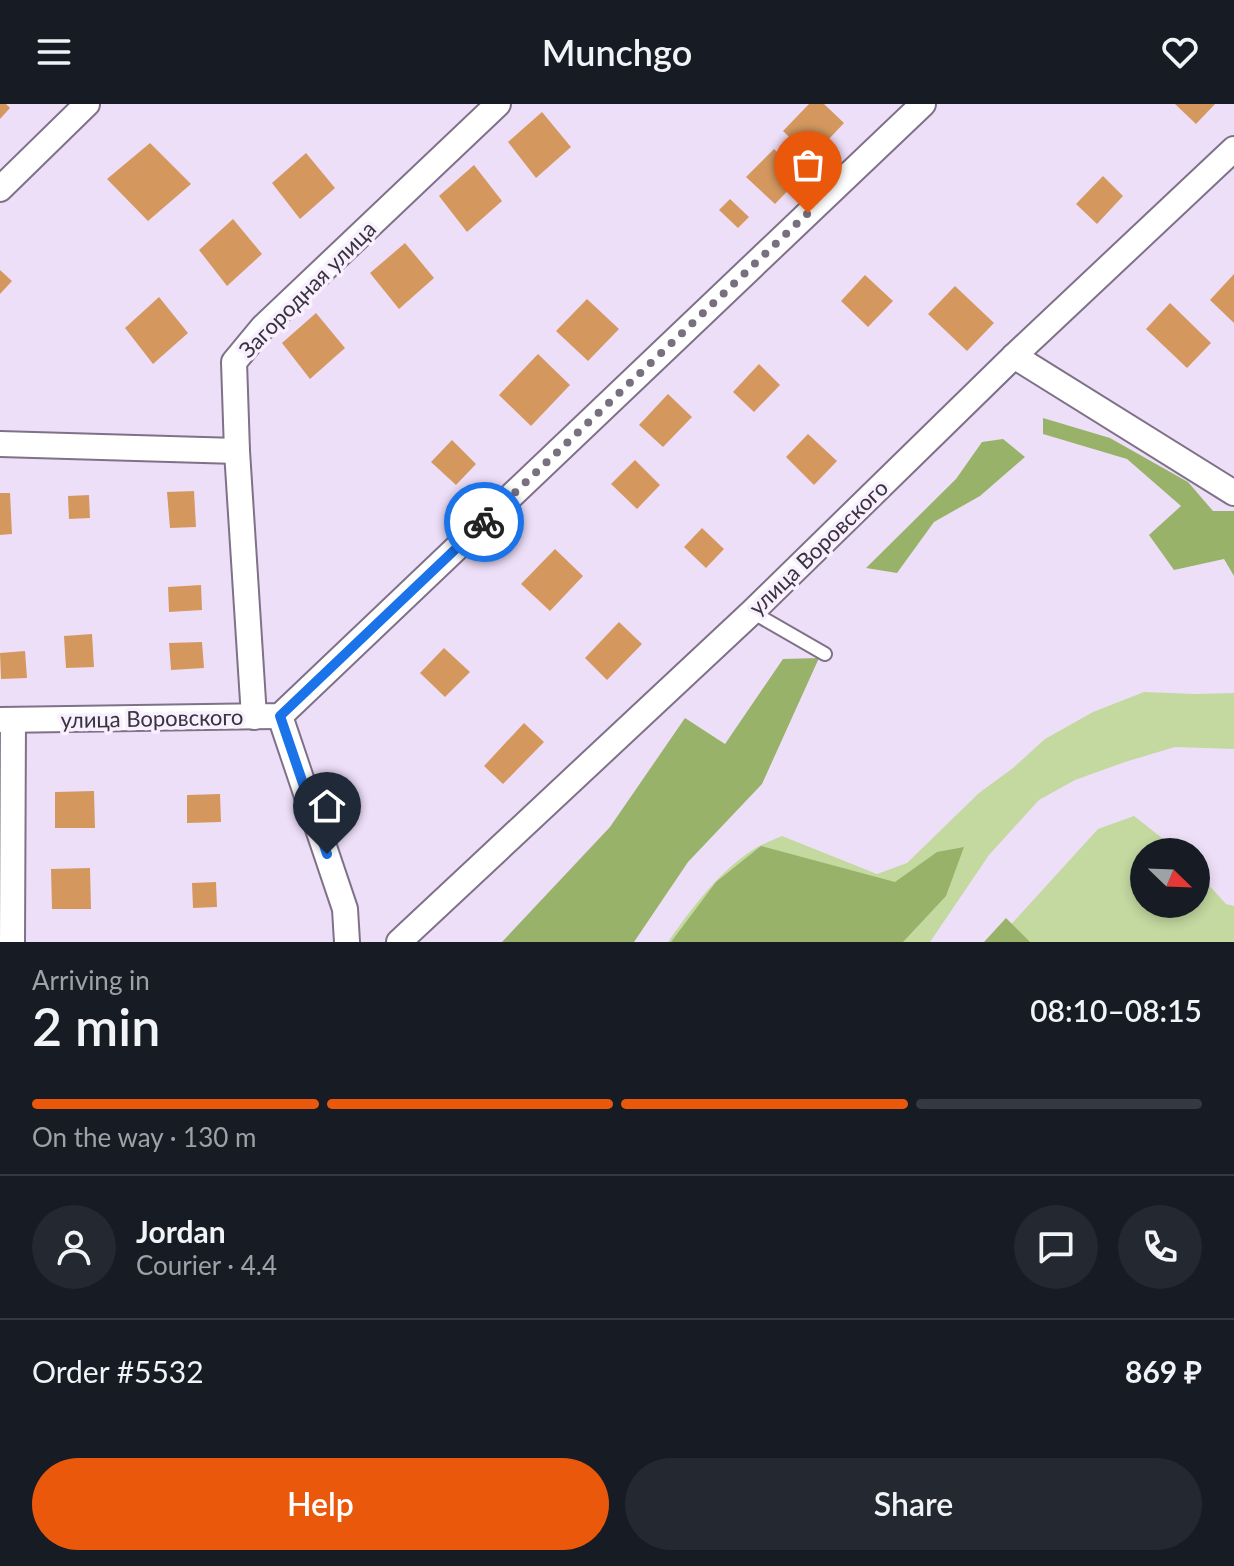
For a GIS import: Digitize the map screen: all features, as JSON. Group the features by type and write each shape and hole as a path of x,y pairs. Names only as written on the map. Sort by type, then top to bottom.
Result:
{"street":[{"path":"0,189 87,104"},
{"name":"Загородная улица","path":"254,717 234,362 263,327 498,104"},
{"path":"347,942 345,909 280,716 923,104"},
{"name":"улица Воровского","path":"399,942 752,612 1014,356 1234,149"},
{"path":"1014,356 1234,493"},
{"path":"0,444 237,451"},
{"name":"улица Воровского","path":"7,720 280,716"},
{"path":"7,720 12,942"}],"lane":[{"path":"752,612 825,654"}],"green space":[{"path":"1043,418 1110,438 1188,482 1213,511 1234,511 1234,576 1224,559 1174,570 1149,535 1181,506 1127,459 1043,434"},
{"path":"1003,439 1025,457 980,496 934,522 897,573 866,568 956,479 982,442"},
{"path":"819,658 762,784 688,862 634,942 502,942 610,827 685,718 725,744 783,659"},
{"path":"1144,692 1234,693 1234,749 1175,747 1075,780 1039,800 989,855 930,942 668,942 717,880 757,847 782,836 877,874 907,863 979,793 1045,739 1093,712"},
{"path":"1134,816 1162,838 1130,838 1130,918 1210,918 1210,886 1226,904 1234,906 1234,942 995,942 1098,829"},
{"path":"761,846 895,882 937,852 964,847 946,896 903,942 671,942 716,882"},
{"path":"1006,918 1030,942 984,942"}],"building":[{"path":"0,104 10,108 0,119"},
{"path":"809,104 824,104 844,123 811,158 783,131"},
{"path":"1175,104 1215,104 1196,124"},
{"path":"542,112 571,147 536,178 508,142"},
{"path":"150,143 191,184 148,221 107,179"},
{"path":"774,149 802,176 775,204 746,177"},
{"path":"306,153 335,188 300,219 272,183"},
{"path":"474,165 502,201 467,232 439,196"},
{"path":"1103,176 1123,196 1097,224 1076,204"},
{"path":"730,199 749,217 738,228 719,210"},
{"path":"233,219 262,254 227,286 199,250"},
{"path":"405,243 434,278 399,309 370,273"},
{"path":"0,270 12,281 0,294"},
{"path":"1234,274 1234,323 1210,300"},
{"path":"865,275 893,301 868,327 841,301"},
{"path":"955,286 994,323 967,351 928,314"},
{"path":"159,297 188,333 153,364 125,328"},
{"path":"587,299 619,329 588,361 556,331"},
{"path":"1170,303 1211,343 1187,368 1146,329"},
{"path":"316,313 345,348 310,379 282,343"},
{"path":"538,354 570,385 531,426 499,395"},
{"path":"759,364 780,385 754,412 733,392"},
{"path":"668,394 692,417 663,447 639,425"},
{"path":"808,434 837,461 814,485 786,457"},
{"path":"452,440 476,464 456,485 431,462"},
{"path":"635,460 660,485 637,509 611,484"},
{"path":"194,491 196,527 170,528 167,492"},
{"path":"0,493 10,493 12,534 0,535"},
{"path":"89,495 90,518 69,519 68,496"},
{"path":"702,528 724,549 706,568 684,547"},
{"path":"555,549 583,576 550,611 521,584"},
{"path":"201,585 202,610 169,612 168,587"},
{"path":"619,622 642,644 607,680 585,658"},
{"path":"92,634 94,667 66,668 64,636"},
{"path":"202,642 204,668 171,670 169,643"},
{"path":"444,648 470,672 445,697 420,673"},
{"path":"25,651 27,678 1,679 0,653"},
{"path":"524,723 544,742 503,784 484,766"},
{"path":"94,791 95,828 55,828 55,792"},
{"path":"220,794 221,822 187,823 187,795"},
{"path":"90,868 91,909 52,909 51,869"},
{"path":"216,882 217,907 193,908 192,883"}],"way so far":[{"path":"484,522 808,213"}],"route":[{"path":"327,854 280,716 484,522"}]}
